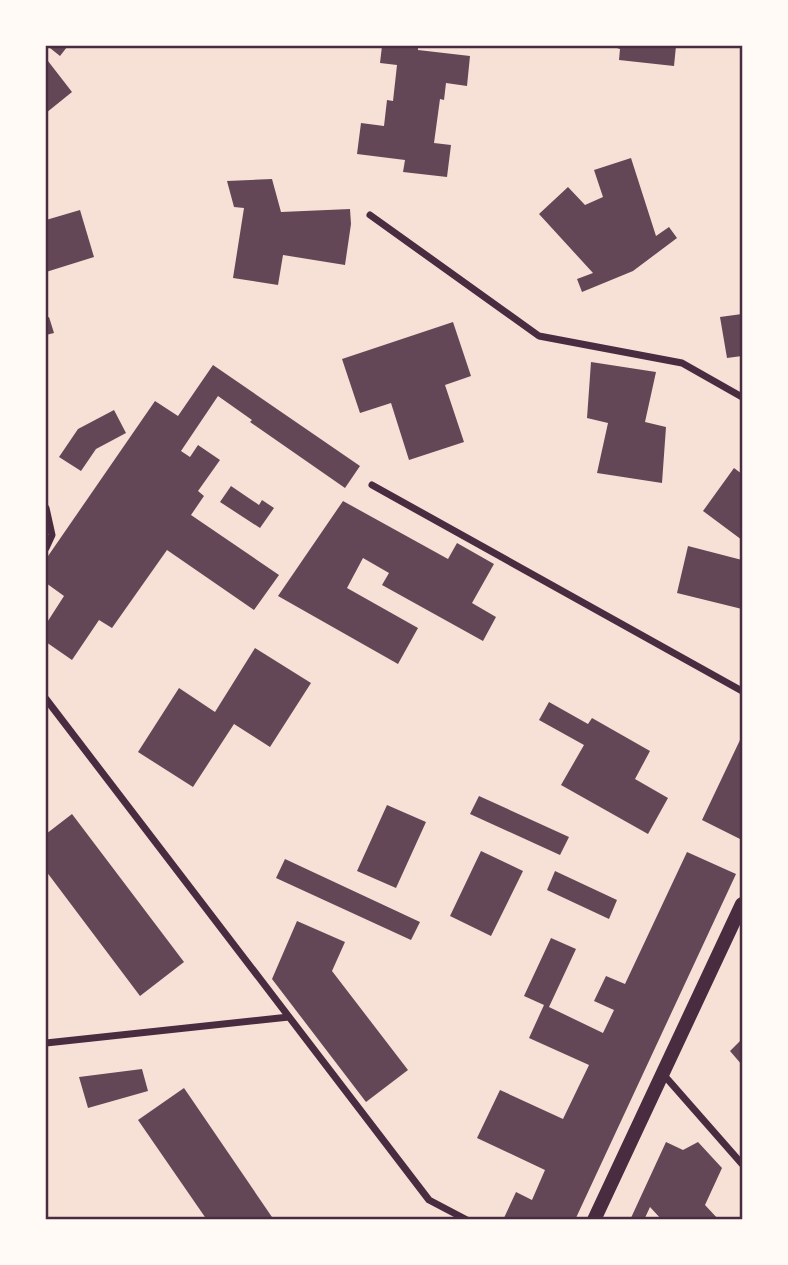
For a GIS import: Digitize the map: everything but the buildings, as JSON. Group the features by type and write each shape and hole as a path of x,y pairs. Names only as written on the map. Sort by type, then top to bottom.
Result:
{"main road":[{"path":"594,1220 743,904"}],"street":[{"path":"370,215 539,335 682,363 743,397"},
{"path":"372,485 743,691"},
{"path":"46,508 52,535 46,548"},
{"path":"46,699 429,1200 467,1220"},
{"path":"46,1043 289,1017"},
{"path":"663,1073 743,1164"}]}
